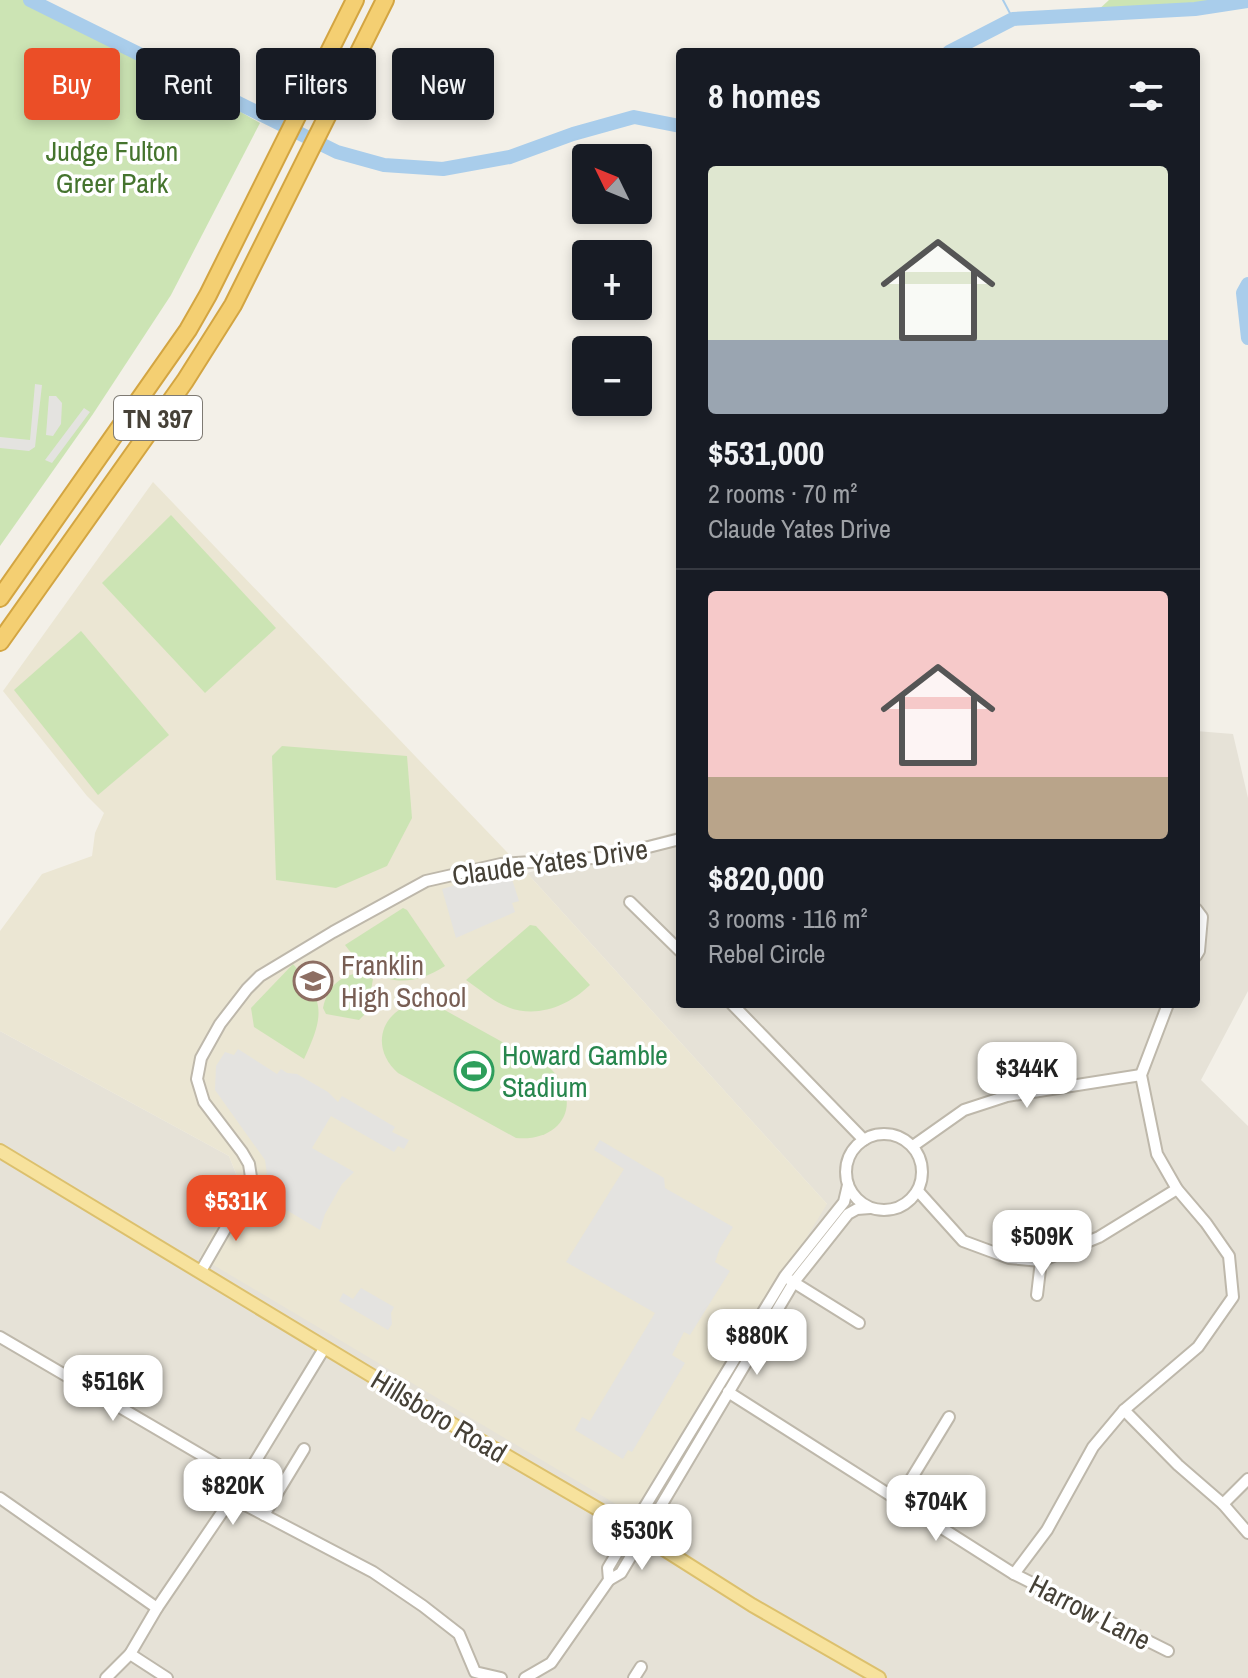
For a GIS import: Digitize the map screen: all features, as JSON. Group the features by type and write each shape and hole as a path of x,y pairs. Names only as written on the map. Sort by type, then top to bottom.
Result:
{"highway":[{"name":"TN 397","path":"0,598 188,330 272,170 355,0"},
{"name":"TN 397","path":"0,642 185,381 233,305 385,0"}],"main road":[{"name":"Hillsboro Road","path":"0,1151 637,1532 752,1605 879,1678"}],"street":[{"name":"Claude Yates Drive","path":"201,1271 243,1198 251,1177 249,1164 242,1152 204,1102 197,1079 201,1058 220,1024 260,976 426,881 501,864 609,857 676,840"},
{"path":"630,902 676,947"},
{"path":"1200,914 1200,940"},
{"path":"736,1008 864,1140"},
{"path":"1014,1574 1047,1530 1093,1447 1124,1410 1198,1347 1233,1297 1229,1256 1177,1189 1157,1154 1141,1075 1166,1008"},
{"path":"913,1146 964,1110 993,1101 1141,1075"},
{"path":"528,1678 551,1663 609,1580 608,1568 668,1492 790,1279 848,1214 857,1209 885,1211 902,1207 918,1191 922,1165 913,1146 901,1137 876,1134 864,1140 849,1157 846,1171 848,1185 855,1198 870,1208"},
{"path":"637,1532 657,1487 790,1279 844,1202 848,1185"},
{"path":"918,1191 963,1241 1009,1258 1041,1261 1099,1237 1177,1189"},
{"path":"1037,1295 1041,1261"},
{"path":"790,1279 859,1323"},
{"path":"0,1337 244,1480"},
{"path":"106,1678 130,1654 157,1608 244,1480 325,1347"},
{"name":"Harrow Lane","path":"728,1392 1014,1574 1168,1651"},
{"path":"1124,1410 1178,1465 1223,1504 1248,1533"},
{"path":"899,1499 949,1417"},
{"path":"264,1515 304,1449"},
{"path":"1223,1504 1248,1479"},
{"path":"657,1487 668,1492"},
{"path":"0,1498 157,1608"},
{"path":"232,1498 373,1572 459,1634 475,1672 501,1678"},
{"path":"130,1654 167,1678"},
{"path":"634,1678 641,1667"}],"shaded area":[{"path":"35,384 42,385 35,447 29,451 0,448 0,437 30,440"},
{"path":"49,396 56,396 62,403 61,424 53,436 46,435"},
{"path":"84,408 90,412 52,463 45,460"},
{"name":"Franklin High School","path":"153,482 527,873 827,1204 636,1516 200,1257 240,1184 229,1156 0,1031 0,931 42,874 92,856 95,833 104,813 3,691"},
{"path":"1200,731 1233,734 1248,798 1248,991 1201,1080 1248,1126 1248,1678 0,1678 0,1031 229,1156 240,1184 200,1258 827,1204 527,873 676,832 676,1008 1200,1008"},
{"path":"511,876 519,901 512,903 515,912 456,938 442,889 469,881"},
{"path":"238,1049 277,1074 281,1069 297,1074 328,1092 338,1102 342,1096 395,1127 392,1132 409,1140 404,1149 398,1146 394,1152 331,1116 312,1148 354,1172 342,1184 320,1230 273,1202 276,1196 266,1190 265,1160 215,1090 216,1066 225,1052 234,1055"},
{"path":"600,1140 664,1178 665,1188 733,1227 715,1262 730,1271 690,1335 684,1332 672,1355 685,1363 632,1452 628,1450 623,1459 575,1430 582,1417 590,1421 655,1313 566,1262 624,1169 594,1150"},
{"path":"361,1288 394,1307 388,1330 339,1301 343,1293 353,1299"}],"green space":[{"name":"Judge Fulton Greer Park","path":"0,0 30,0 136,52 136,120 240,120 240,112 260,123 171,295 93,414 0,546"},
{"path":"1109,0 1248,1 1195,9 1095,13"},
{"path":"171,515 276,628 205,693 102,583"},
{"path":"81,631 169,735 98,795 14,690"},
{"path":"282,746 407,756 412,818 387,866 336,888 276,880 272,756"},
{"path":"403,908 445,966 416,979 403,981 378,975 345,945"},
{"path":"530,925 536,926 590,985 561,1005 538,1011 503,1005 466,980"},
{"path":"293,964 311,988 318,1009 315,1031 304,1059 254,1027 251,1008"},
{"path":"358,973 373,979 367,1012 359,1020 326,1014 323,1008 331,989 345,977"},
{"name":"Howard Gamble Stadium","path":"416,1002 441,1008 551,1069 566,1095 567,1107 556,1127 532,1138 516,1138 398,1073 384,1053 383,1032 394,1014"}],"waterway":[{"path":"30,0 337,152 384,165 443,169 510,157 573,134 634,117 676,125"},
{"path":"1003,0 1013,19"},
{"path":"957,48 1013,19 1195,9 1248,1"},
{"path":"1248,284 1243,293 1248,338"}],"place":[{"name":"Franklin High School","path":"313,981"},
{"name":"Howard Gamble Stadium","path":"474,1071"}]}
